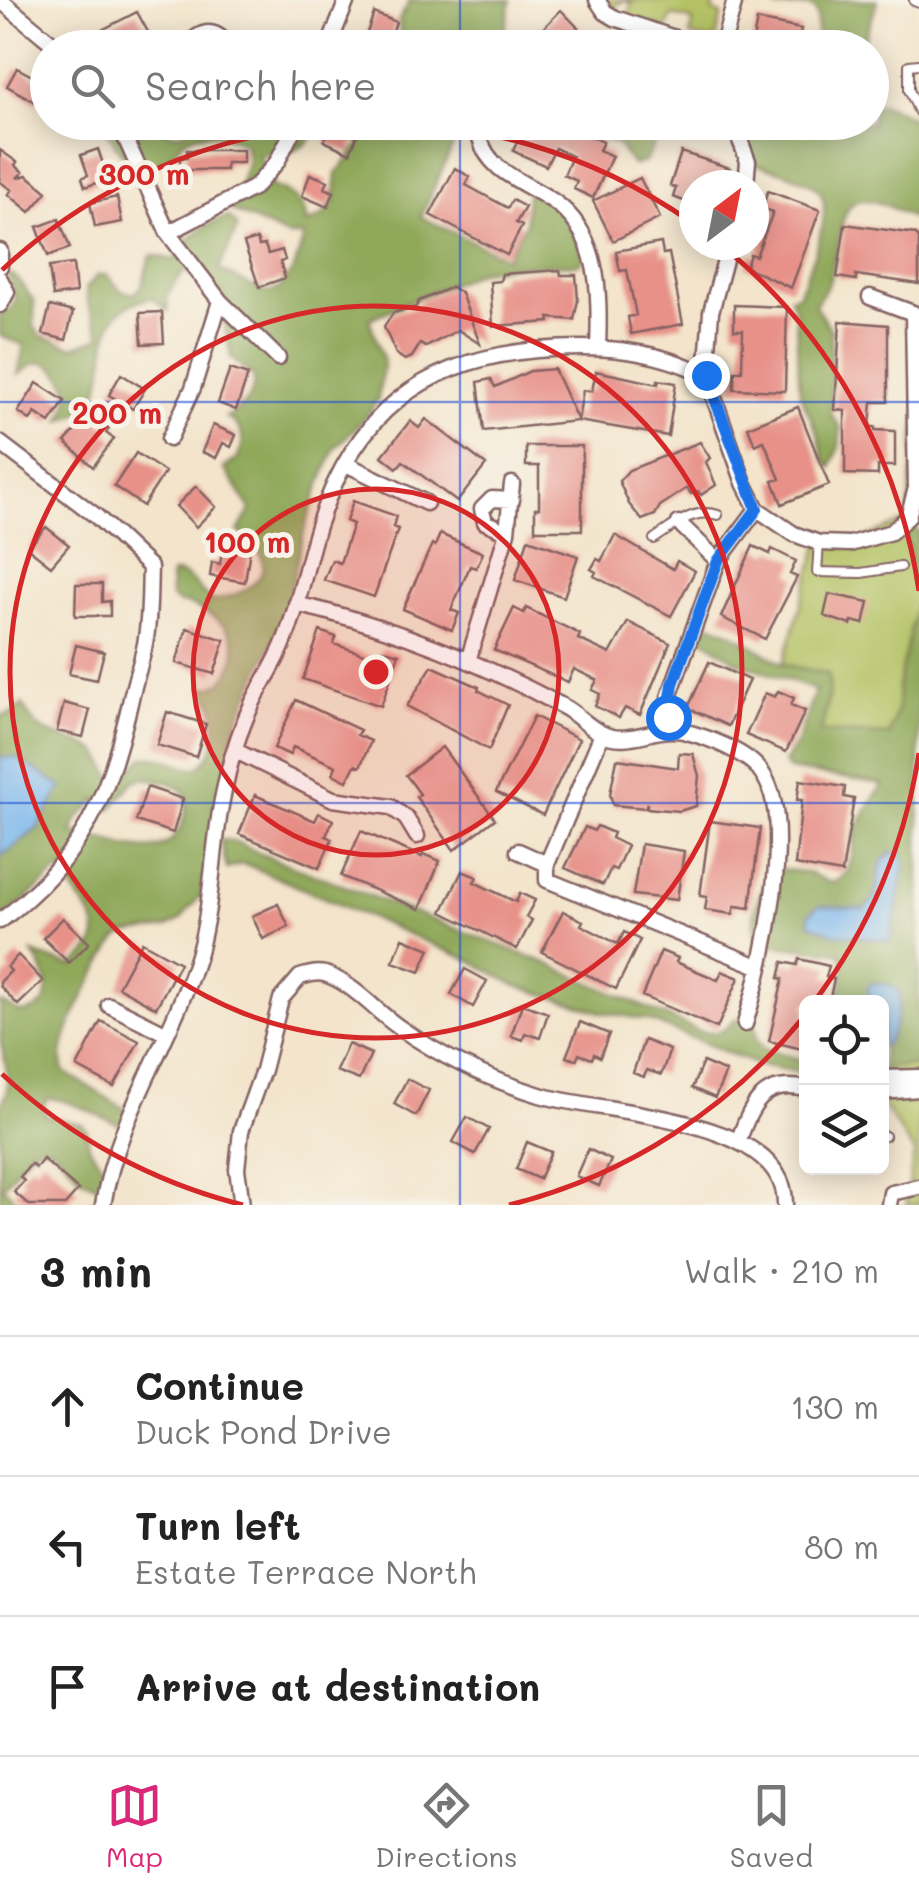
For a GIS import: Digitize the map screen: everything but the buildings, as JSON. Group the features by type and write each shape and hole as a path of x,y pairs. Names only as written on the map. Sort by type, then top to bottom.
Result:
{"street":[{"path":"0,0 36,30"},
{"path":"335,30 347,0"},
{"path":"597,0 615,18 651,30"},
{"path":"727,30 735,0"},
{"path":"126,140 168,232 220,301 278,358"},
{"path":"168,232 254,187 277,162 288,140"},
{"path":"481,140 487,158 559,205 580,230 599,288 598,347"},
{"path":"739,140 748,161 747,170"},
{"path":"0,250 0,266"},
{"path":"725,260 711,312 706,375 757,509 794,534 819,544 850,544 891,532 914,515"},
{"path":"0,279 7,292 0,305"},
{"path":"870,297 916,314 914,515 919,530"},
{"path":"170,439 192,388 220,301"},
{"path":"102,1205 115,1149 199,952 222,800 236,751 253,701 284,643 319,524 346,464 395,400 435,374 470,362 518,352 598,347 658,356 706,375"},
{"path":"0,443 96,516 150,567 145,644 116,762 103,798 55,872 0,920"},
{"path":"346,464 426,503"},
{"path":"468,661 507,532 512,484"},
{"path":"507,532 486,522 482,509 492,498 512,500"},
{"path":"669,730 669,697 718,561 757,509"},
{"path":"679,523 718,561"},
{"path":"296,604 394,630 468,661 566,708 602,734 686,732 740,755 760,769 772,789 778,858 745,1024"},
{"path":"602,734 548,864 545,875 550,883 758,966"},
{"path":"236,751 334,799 399,811 417,836"},
{"path":"518,851 548,864"},
{"path":"242,1205 238,1169 241,1131 282,999 300,977 311,973 339,980 402,1030 433,1048 536,1094 660,1117 738,1142 773,1164 785,1192 785,1205"},
{"path":"110,1005 165,1033"},
{"path":"889,1078 919,1078"},
{"path":"738,1142 750,1110 763,1095 790,1086 799,1088"},
{"path":"889,1091 919,1089"},
{"path":"889,1205 891,1192 919,1187"}],"lane":[{"path":"919,64 910,65 908,84 919,112"},
{"path":"654,538 705,510 718,515"},
{"path":"819,544 818,572 861,574 900,567"}],"green space":[{"path":"408,0 511,0 505,30 400,30 399,19"},
{"path":"603,0 725,0 715,1 713,12 722,15 718,30 691,30 693,21 672,15 666,29 627,16 632,3 622,1 613,10"},
{"path":"793,0 878,0 868,30 817,30 814,8 775,9"},
{"path":"889,106 919,120 919,222 872,201 858,201 849,207 829,283 815,306 831,330 831,414 841,428 831,468 824,460 818,434 800,394 795,311 790,297 798,295 820,238 824,207 821,195 799,178 748,161 743,142 889,140"},
{"path":"113,140 186,140 169,156 133,182"},
{"path":"232,140 310,140 294,151 259,155 266,170 264,183 287,192 299,202 306,224 324,215 334,203 337,173 360,140 455,140 421,217 506,258 525,225 530,193 559,205 586,256 579,264 507,266 481,271 369,319 384,361 378,399 335,448 319,487 306,524 284,618 237,721 201,895 180,920 166,928 125,934 116,940 79,1006 64,1044 65,1072 130,1112 124,1126 74,1105 46,1099 43,1110 47,1116 82,1124 87,1130 89,1146 108,1174 105,1189 82,1179 54,1149 41,1145 30,1151 3,1187 20,1205 0,1205 0,1105 8,1083 1,1043 0,1002 21,1013 41,1005 46,998 46,981 33,953 72,966 95,941 96,929 61,869 0,921 0,857 16,844 62,788 15,757 0,758 0,716 13,713 23,704 29,716 46,731 96,751 113,778 125,776 144,757 197,768 211,751 216,730 213,707 204,688 216,685 227,675 235,645 215,619 171,597 170,577 174,573 187,577 215,601 246,589 263,567 259,551 238,531 251,510 224,468 237,459 242,440 240,430 226,417 246,401 254,377 231,358 224,319 187,268 167,294 168,311 152,298 131,304 118,314 110,327 97,391 85,409 60,421 68,404 65,380 44,362 33,364 18,375 24,345 0,336 0,314 16,300 8,274 15,276 34,301 34,327 41,336 73,347 101,337 86,289 97,275 107,275 121,291 135,294 152,255 174,260 197,232 229,217 238,227 219,269 257,289 279,289 294,269 304,236 287,236 231,210 248,161 246,146","holes":["145,778 168,782 184,791 187,806 183,821 175,837 164,845 135,848 72,833 77,820 97,799 100,810 111,809 134,781"]},
{"path":"608,140 656,140 645,162 633,165 617,144"},
{"path":"919,387 919,514 908,517"},
{"path":"908,517 919,532 919,1065 889,1067 889,995 840,995 842,956 837,952 760,944 754,924 760,893 780,869 809,873 831,883 845,874 858,827 883,784 789,770 784,763 798,741 815,690 737,662 702,638 700,629 708,623 783,664 828,674 830,690 821,732 889,735 918,597 903,522"},
{"path":"903,522 918,597 895,739 820,732 828,674 783,664 819,543 850,544"},
{"path":"220,840 234,841 546,963 698,1031 719,1032 735,1019 749,1019 755,1024 757,1041 765,1049 799,1059 799,1072 758,1065 648,1020 601,1012 517,986 471,961 250,866 241,864 227,869"},
{"path":"919,1065 919,1205 906,1205 914,1152 889,1114 889,1067"}],"water":[{"path":"15,757 62,787 37,829 0,857 0,758"},
{"path":"893,852 903,854 905,864 890,941 832,933 810,924 809,914 818,906 865,909 874,899 882,861"},
{"path":"871,983 890,985 899,991 896,1021 889,1037 889,995 868,995"}],"route":[{"path":"668,717 673,684 718,561 757,509 706,375"}]}
